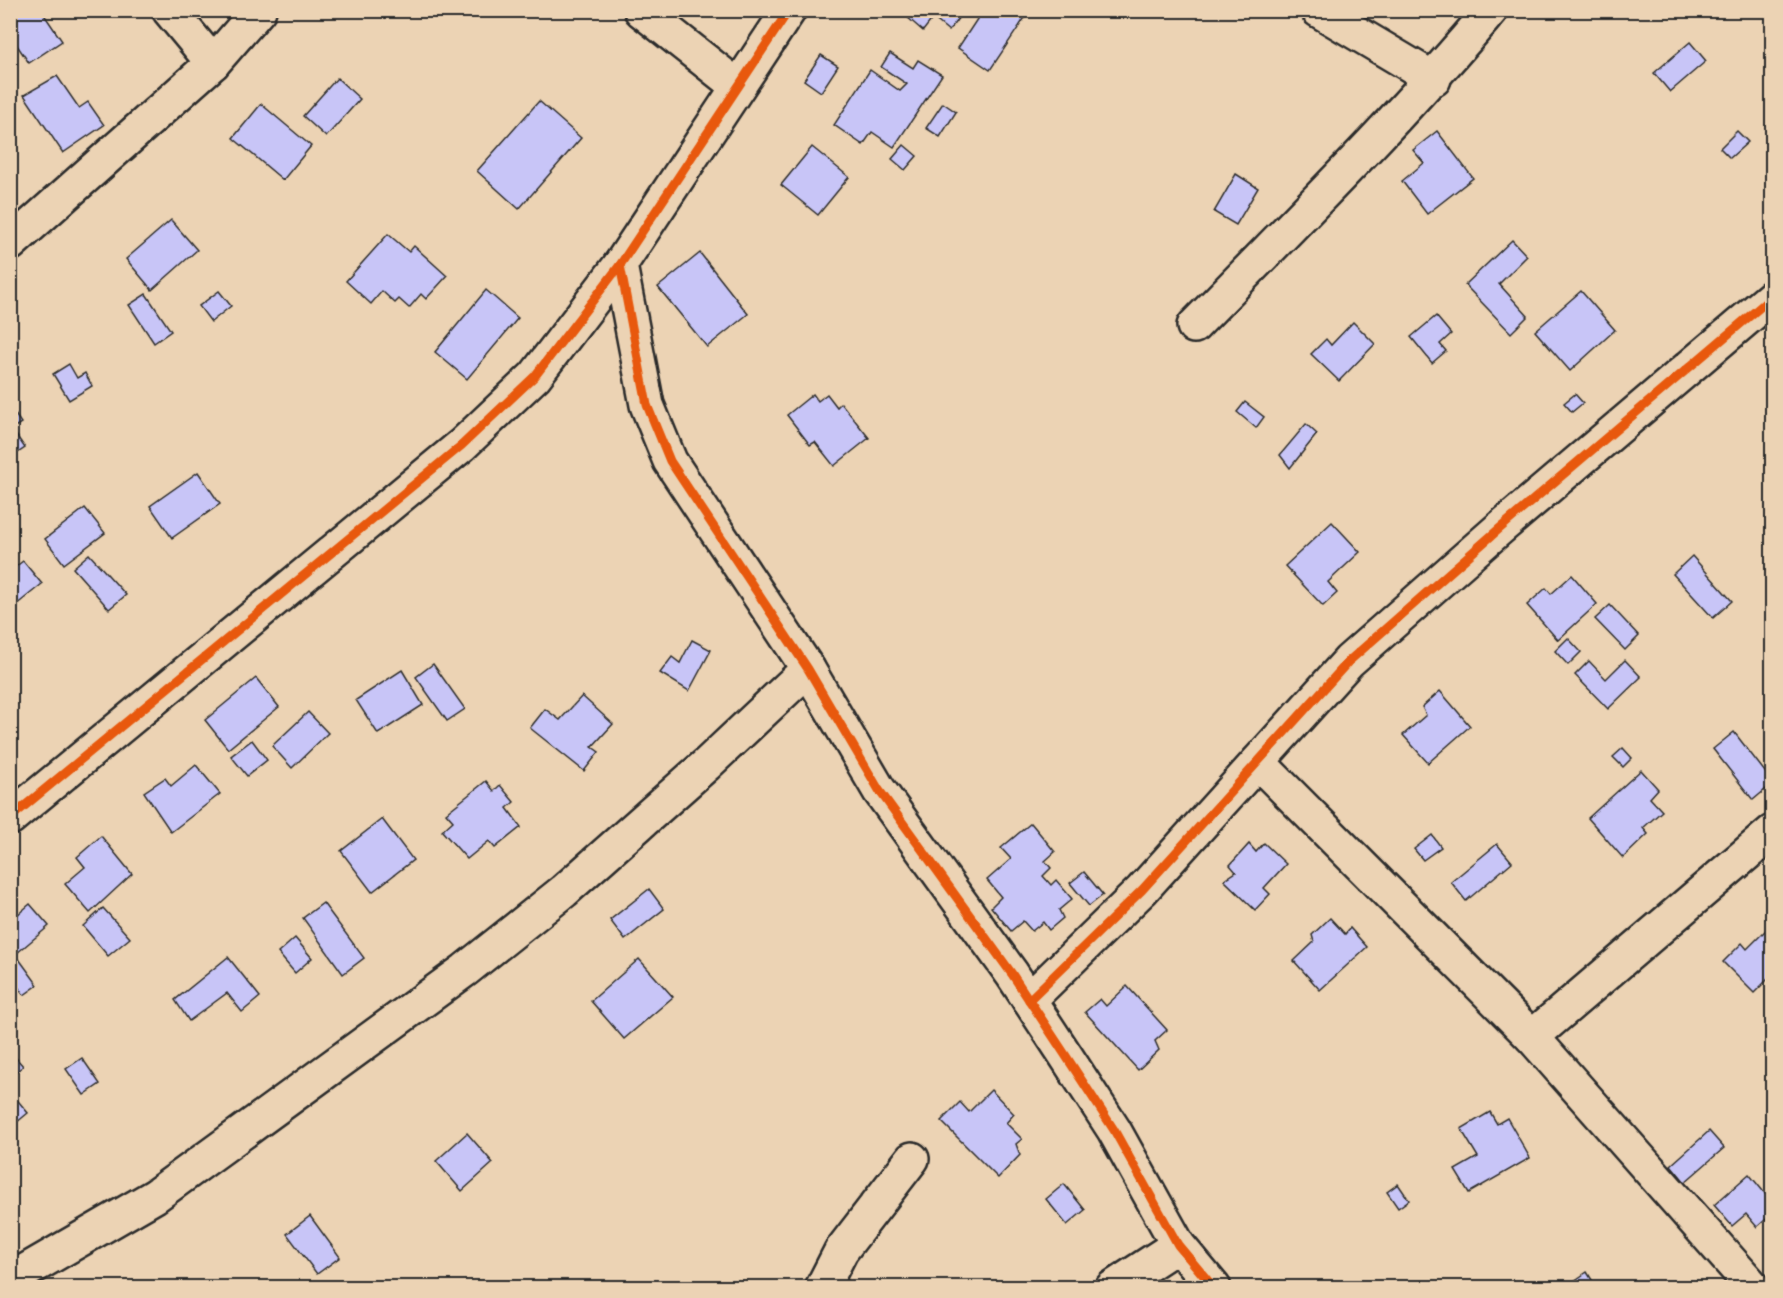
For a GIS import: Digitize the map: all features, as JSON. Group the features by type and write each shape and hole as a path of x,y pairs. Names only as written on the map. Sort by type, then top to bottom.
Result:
{"street":[{"path":"169,10 213,63"},
{"path":"10,244 213,63 259,10"},
{"path":"640,10 737,86"},
{"path":"10,818 462,445 536,376 620,265 789,10"},
{"path":"1318,10 1434,79"},
{"path":"1194,326 1434,79 1491,10"},
{"path":"620,265 647,405 670,462 808,669 879,790 1029,1000 1114,1130 1178,1245 1214,1287"},
{"path":"1029,1000 1142,890 1349,661 1508,521 1773,297"},
{"path":"10,1281 156,1196 465,970 564,891 706,765 808,669"},
{"path":"1258,762 1532,1037 1754,1287"},
{"path":"1532,1037 1773,832"},
{"path":"822,1287 841,1251 912,1159"},
{"path":"1112,1287 1178,1245"}],"building":[{"path":"10,10 41,10 62,41 29,63 10,35"},
{"path":"912,10 964,10 949,31 933,18 923,31 907,17"},
{"path":"983,10 1030,10 990,70 958,48"},
{"path":"1690,42 1706,61 1670,92 1654,73"},
{"path":"890,53 913,68 918,60 942,75 894,147 872,132 863,145 834,125 870,70 900,91 907,84 881,67"},
{"path":"821,55 838,66 821,92 804,80"},
{"path":"57,76 79,108 88,102 104,125 63,153 24,95"},
{"path":"337,78 360,99 326,137 303,116"},
{"path":"539,101 581,138 519,209 477,171"},
{"path":"943,103 956,112 940,137 926,128"},
{"path":"261,104 311,146 283,180 233,138"},
{"path":"1437,131 1473,178 1427,214 1402,181 1424,163 1413,150"},
{"path":"1737,131 1748,142 1730,158 1720,148"},
{"path":"904,145 917,156 905,170 892,159"},
{"path":"812,147 849,177 818,215 781,185"},
{"path":"1236,174 1258,188 1236,225 1214,212"},
{"path":"171,220 197,250 152,290 126,259"},
{"path":"388,234 409,252 414,246 447,276 426,299 421,294 409,308 399,299 395,303 382,291 371,304 346,281"},
{"path":"1512,240 1527,256 1499,284 1528,316 1511,333 1465,285"},
{"path":"700,253 748,314 707,347 658,287"},
{"path":"486,290 518,318 467,379 435,352"},
{"path":"219,291 231,306 211,322 199,306"},
{"path":"1581,291 1615,330 1570,371 1535,331"},
{"path":"146,294 171,331 154,343 129,305"},
{"path":"1436,316 1451,334 1440,344 1446,351 1432,363 1411,337"},
{"path":"1353,322 1375,344 1339,381 1311,354 1326,339 1331,345"},
{"path":"69,364 77,378 85,373 92,386 69,400 53,374"},
{"path":"813,394 818,401 827,394 837,407 841,403 869,438 834,466 815,442 810,445 787,415"},
{"path":"1575,394 1583,403 1572,412 1564,403"},
{"path":"1245,402 1264,417 1256,428 1237,412"},
{"path":"10,407 21,423 10,430"},
{"path":"1306,424 1317,434 1290,468 1280,455"},
{"path":"14,432 25,448 10,458 10,434"},
{"path":"198,472 220,504 172,538 150,506"},
{"path":"85,508 105,533 64,564 45,539"},
{"path":"1332,522 1360,552 1328,582 1337,593 1323,606 1285,566"},
{"path":"89,554 126,595 109,609 73,568"},
{"path":"1692,556 1732,601 1713,618 1673,574"},
{"path":"23,561 42,584 10,610 10,571"},
{"path":"1572,575 1597,604 1558,640 1527,605 1546,588 1551,594"},
{"path":"1610,605 1639,636 1625,650 1595,619"},
{"path":"1568,638 1581,652 1568,665 1555,651"},
{"path":"692,640 711,650 689,691 660,673 672,657 680,663"},
{"path":"1625,660 1641,677 1608,709 1575,675 1589,661 1606,679"},
{"path":"433,664 465,709 447,721 416,677"},
{"path":"402,670 423,705 378,734 356,700"},
{"path":"256,678 279,707 228,749 205,720"},
{"path":"1440,691 1470,726 1428,763 1403,735 1426,715 1422,707"},
{"path":"582,696 613,724 592,747 599,752 584,771 530,728 545,709 560,720"},
{"path":"308,712 328,733 292,768 272,746"},
{"path":"1734,732 1772,781 1772,784 1753,800 1713,749"},
{"path":"252,740 267,760 247,776 231,756"},
{"path":"1623,748 1632,758 1623,767 1613,757"},
{"path":"196,765 220,794 171,832 144,792 165,778 171,786"},
{"path":"1641,770 1658,789 1650,798 1662,811 1643,828 1648,834 1623,858 1588,818"},
{"path":"486,781 494,791 500,785 514,802 507,808 521,827 495,848 489,841 467,859 442,831 453,821 446,813"},
{"path":"382,819 413,860 372,892 341,851"},
{"path":"1031,823 1055,852 1045,861 1051,868 1043,876 1051,885 1056,880 1072,899 1059,910 1063,918 1049,930 1043,922 1032,931 1023,921 1011,931 991,907 1001,897 987,880 1011,859 1001,848"},
{"path":"1432,835 1441,847 1423,860 1414,849"},
{"path":"101,836 132,874 90,913 65,884 85,867 77,857"},
{"path":"1264,843 1286,864 1264,888 1270,894 1255,910 1224,880 1236,872 1230,865 1249,844 1256,852"},
{"path":"1497,844 1512,862 1466,901 1451,882"},
{"path":"1084,872 1103,895 1089,906 1070,883"},
{"path":"649,889 664,909 625,940 610,920"},
{"path":"323,903 364,958 343,974 303,918"},
{"path":"30,904 49,926 10,959 10,921"},
{"path":"103,908 130,938 108,956 83,926"},
{"path":"1330,918 1345,934 1350,928 1367,947 1320,990 1294,961 1314,942 1312,935"},
{"path":"1772,924 1772,975 1754,993 1723,962 1742,943 1747,949"},
{"path":"295,938 312,958 295,973 278,953"},
{"path":"228,957 260,997 242,1012 227,993 189,1021 175,1000"},
{"path":"19,959 38,985 24,995 10,976 10,965"},
{"path":"639,959 673,997 624,1039 591,1001"},
{"path":"1127,986 1167,1030 1155,1041 1159,1050 1138,1070 1085,1012 1100,999 1106,1006"},
{"path":"10,1051 23,1066 10,1077"},
{"path":"82,1058 100,1084 84,1095 66,1069"},
{"path":"991,1090 1014,1114 1006,1123 1022,1139 1016,1144 1020,1155 998,1178 941,1121 960,1102 969,1112"},
{"path":"14,1096 28,1113 10,1128 10,1099"},
{"path":"1490,1112 1497,1124 1507,1118 1530,1158 1469,1193 1455,1170 1478,1157 1461,1129"},
{"path":"1709,1131 1724,1148 1685,1182 1671,1165"},
{"path":"467,1133 493,1163 462,1191 436,1161"},
{"path":"1749,1174 1772,1202 1772,1214 1757,1227 1746,1214 1732,1226 1714,1205"},
{"path":"1064,1184 1085,1210 1067,1225 1046,1199"},
{"path":"1398,1184 1409,1200 1398,1208 1387,1192"},
{"path":"310,1216 340,1257 317,1274 287,1234"},
{"path":"1587,1272 1595,1285 1602,1284 1604,1288 1564,1288"}],"cycle path":[{"path":"10,818 462,445 535,376 620,265 789,10"},
{"path":"620,265 647,405 670,461 808,669 879,790 1012,974 1114,1130 1178,1245 1214,1288"},
{"path":"1029,1000 1142,890 1349,661 1499,529 1772,297"}]}
